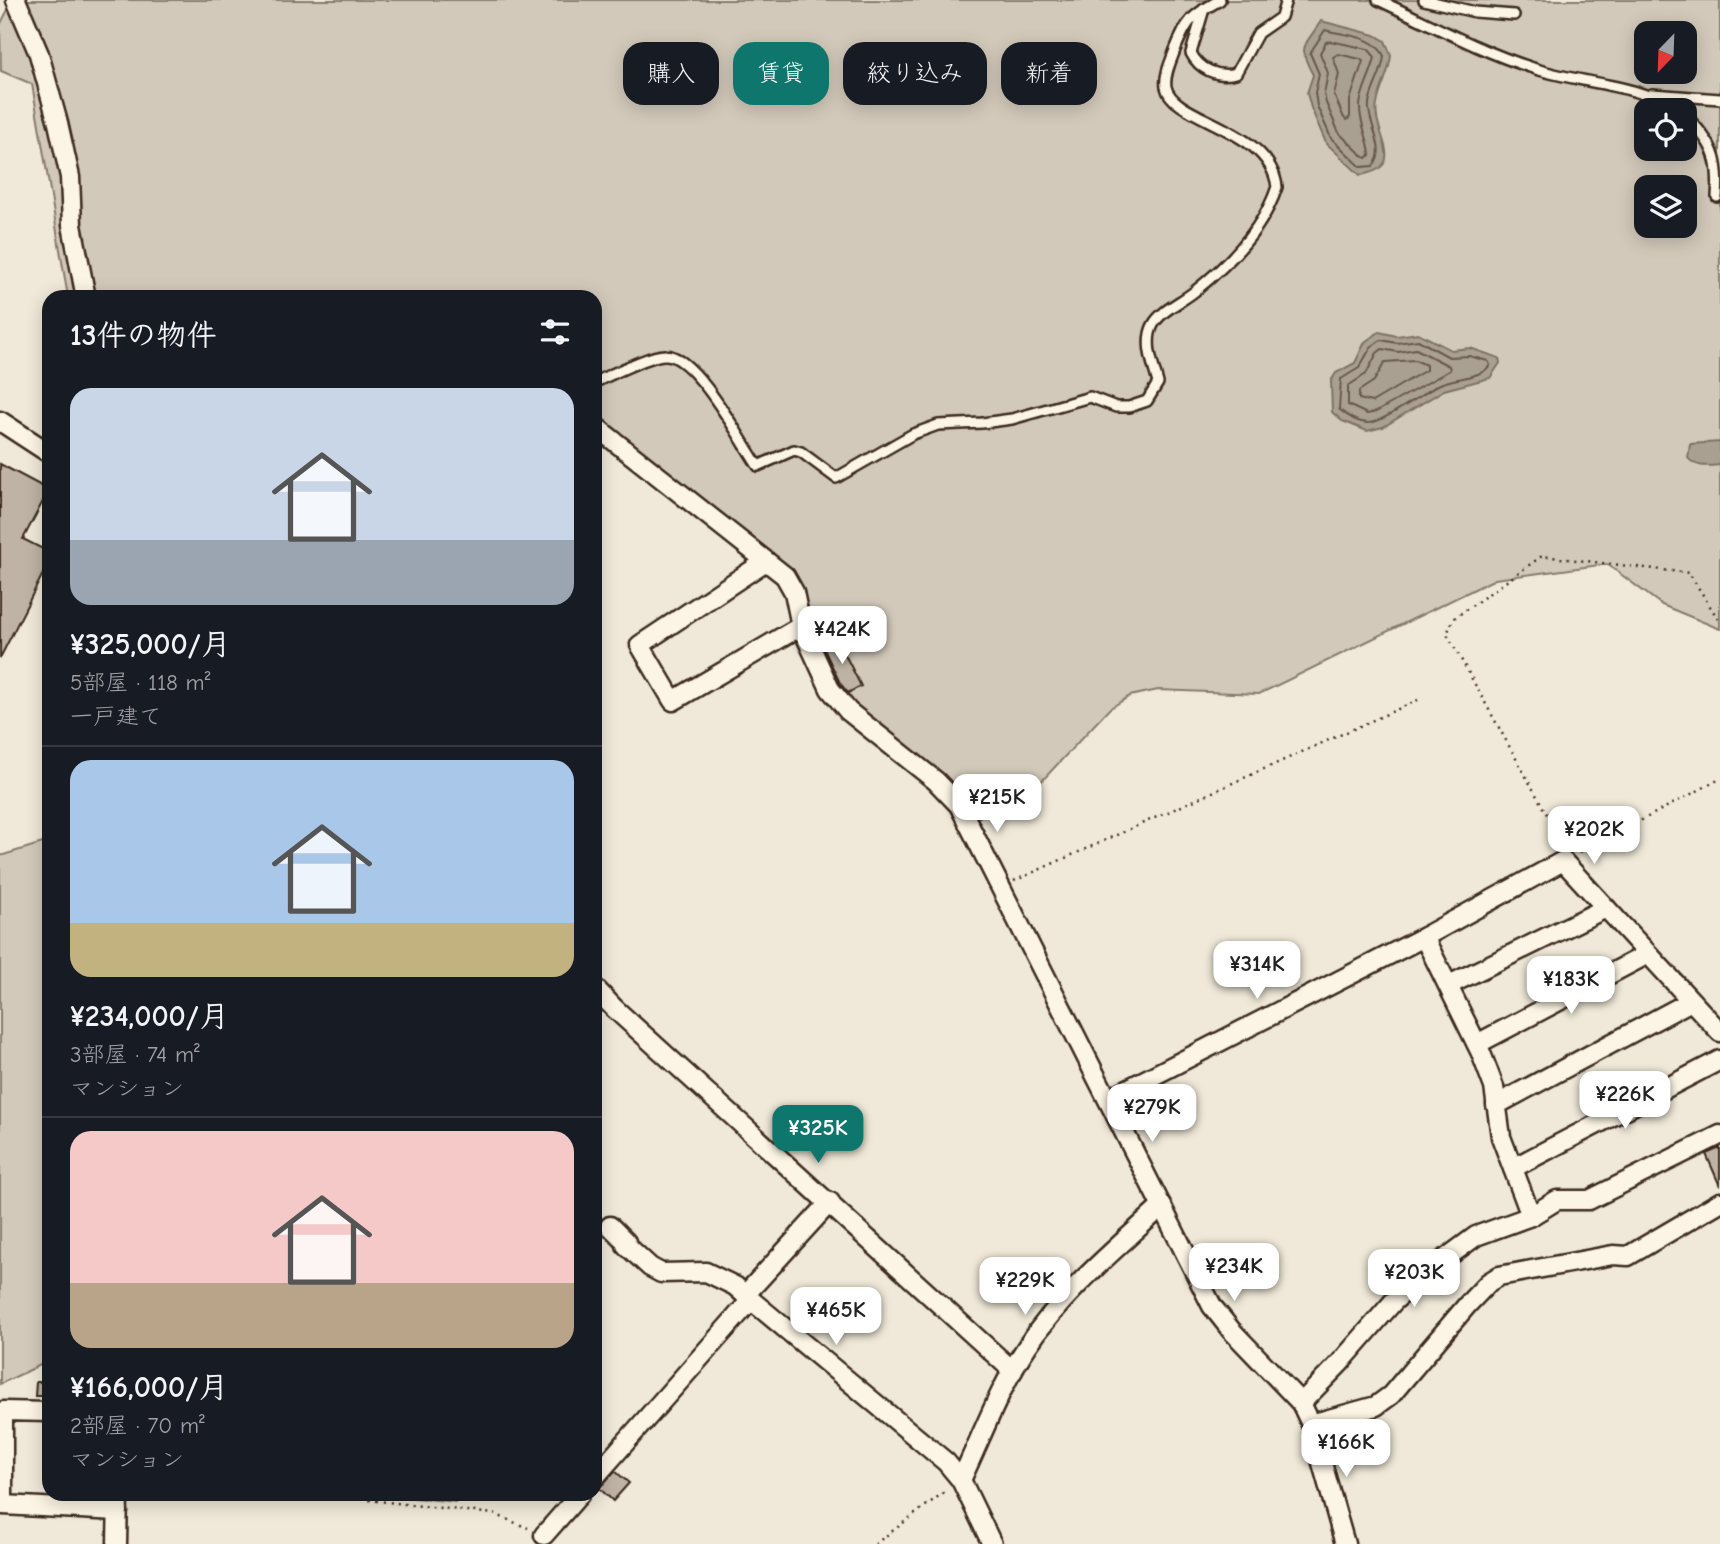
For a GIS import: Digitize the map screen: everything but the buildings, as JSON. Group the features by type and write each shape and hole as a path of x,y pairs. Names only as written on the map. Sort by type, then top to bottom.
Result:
{"street":[{"path":"16,0 39,54 58,123 70,177 72,225 84,290"},
{"path":"0,421 42,448"},
{"path":"602,432 785,576 794,592 801,626 830,689 848,711 936,782 959,806 1212,1306 1231,1330 1301,1403 1311,1424 1345,1544"},
{"path":"766,561 640,645 673,701 801,626"},
{"path":"1108,1098 1424,937 1567,859 1606,908 1720,1032"},
{"path":"1449,985 1606,908"},
{"path":"1424,937 1477,1044 1494,1087 1501,1137 1531,1216"},
{"path":"1477,1044 1648,954"},
{"path":"602,995 1013,1371"},
{"path":"1496,1105 1691,1001"},
{"path":"1513,1168 1720,1060"},
{"path":"1301,1403 1394,1301 1476,1236 1531,1216 1557,1200 1590,1200 1720,1135"},
{"path":"602,1469 830,1202"},
{"path":"1311,1424 1376,1406 1391,1395 1468,1304 1489,1282 1499,1276 1613,1255 1628,1256 1720,1202"},
{"path":"961,1480 1013,1371 1028,1346 1056,1308 1162,1206"},
{"path":"610,1226 626,1245 650,1267 661,1273 706,1272 735,1286 946,1462 961,1480 992,1544"},
{"path":"42,1412 3,1411 3,1505 118,1503 117,1544"},
{"path":"544,1535 574,1501"}],"lane":[{"path":"602,379 652,358 667,355 683,361 700,377 758,466 794,450 801,452 836,478 913,434 938,425 1012,419 1090,397 1116,407 1129,407 1147,401 1158,383 1149,338 1154,323 1194,292 1252,236 1277,187 1271,165 1253,147 1222,125 1180,106 1167,90 1166,79 1190,18 1220,0"},
{"path":"1204,9 1191,53 1196,62 1214,74 1226,76 1236,73 1258,33 1281,17 1286,0"},
{"path":"1378,0 1483,50 1532,68 1641,92 1720,99"},
{"path":"1424,0 1475,12 1514,15"},
{"path":"1641,92 1653,98"},
{"path":"1697,127 1715,153 1719,174 1717,197"}],"path":[{"path":"1720,622 1689,573 1542,556 1453,619 1447,634 1567,859 1720,779"},
{"path":"1002,887 1418,700"},
{"path":"874,1544 961,1480"},
{"path":"378,1501 494,1514 544,1535"}],"shaded area":[{"path":"13,0 1720,0 1720,629 1662,605 1607,564 1495,579 1259,694 1158,690 1130,696 1109,709 1040,783 1034,782 975,820 871,732 830,678 803,591 795,578 602,424 602,290 67,290 32,84 1,71 0,25"},
{"path":"42,843 42,1364 0,1384 0,856"}],"water":[{"path":"1321,21 1375,35 1385,41 1391,55 1377,104 1386,157 1383,165 1375,171 1360,175 1326,143 1311,108 1307,93 1313,75 1304,52 1307,42"},
{"path":"1379,332 1397,336 1418,333 1451,350 1470,348 1499,358 1500,363 1490,378 1444,390 1383,427 1367,431 1342,421 1332,412 1331,381 1336,373 1355,363 1365,342"},
{"path":"1720,442 1720,465 1698,465 1688,458 1690,444"}]}
